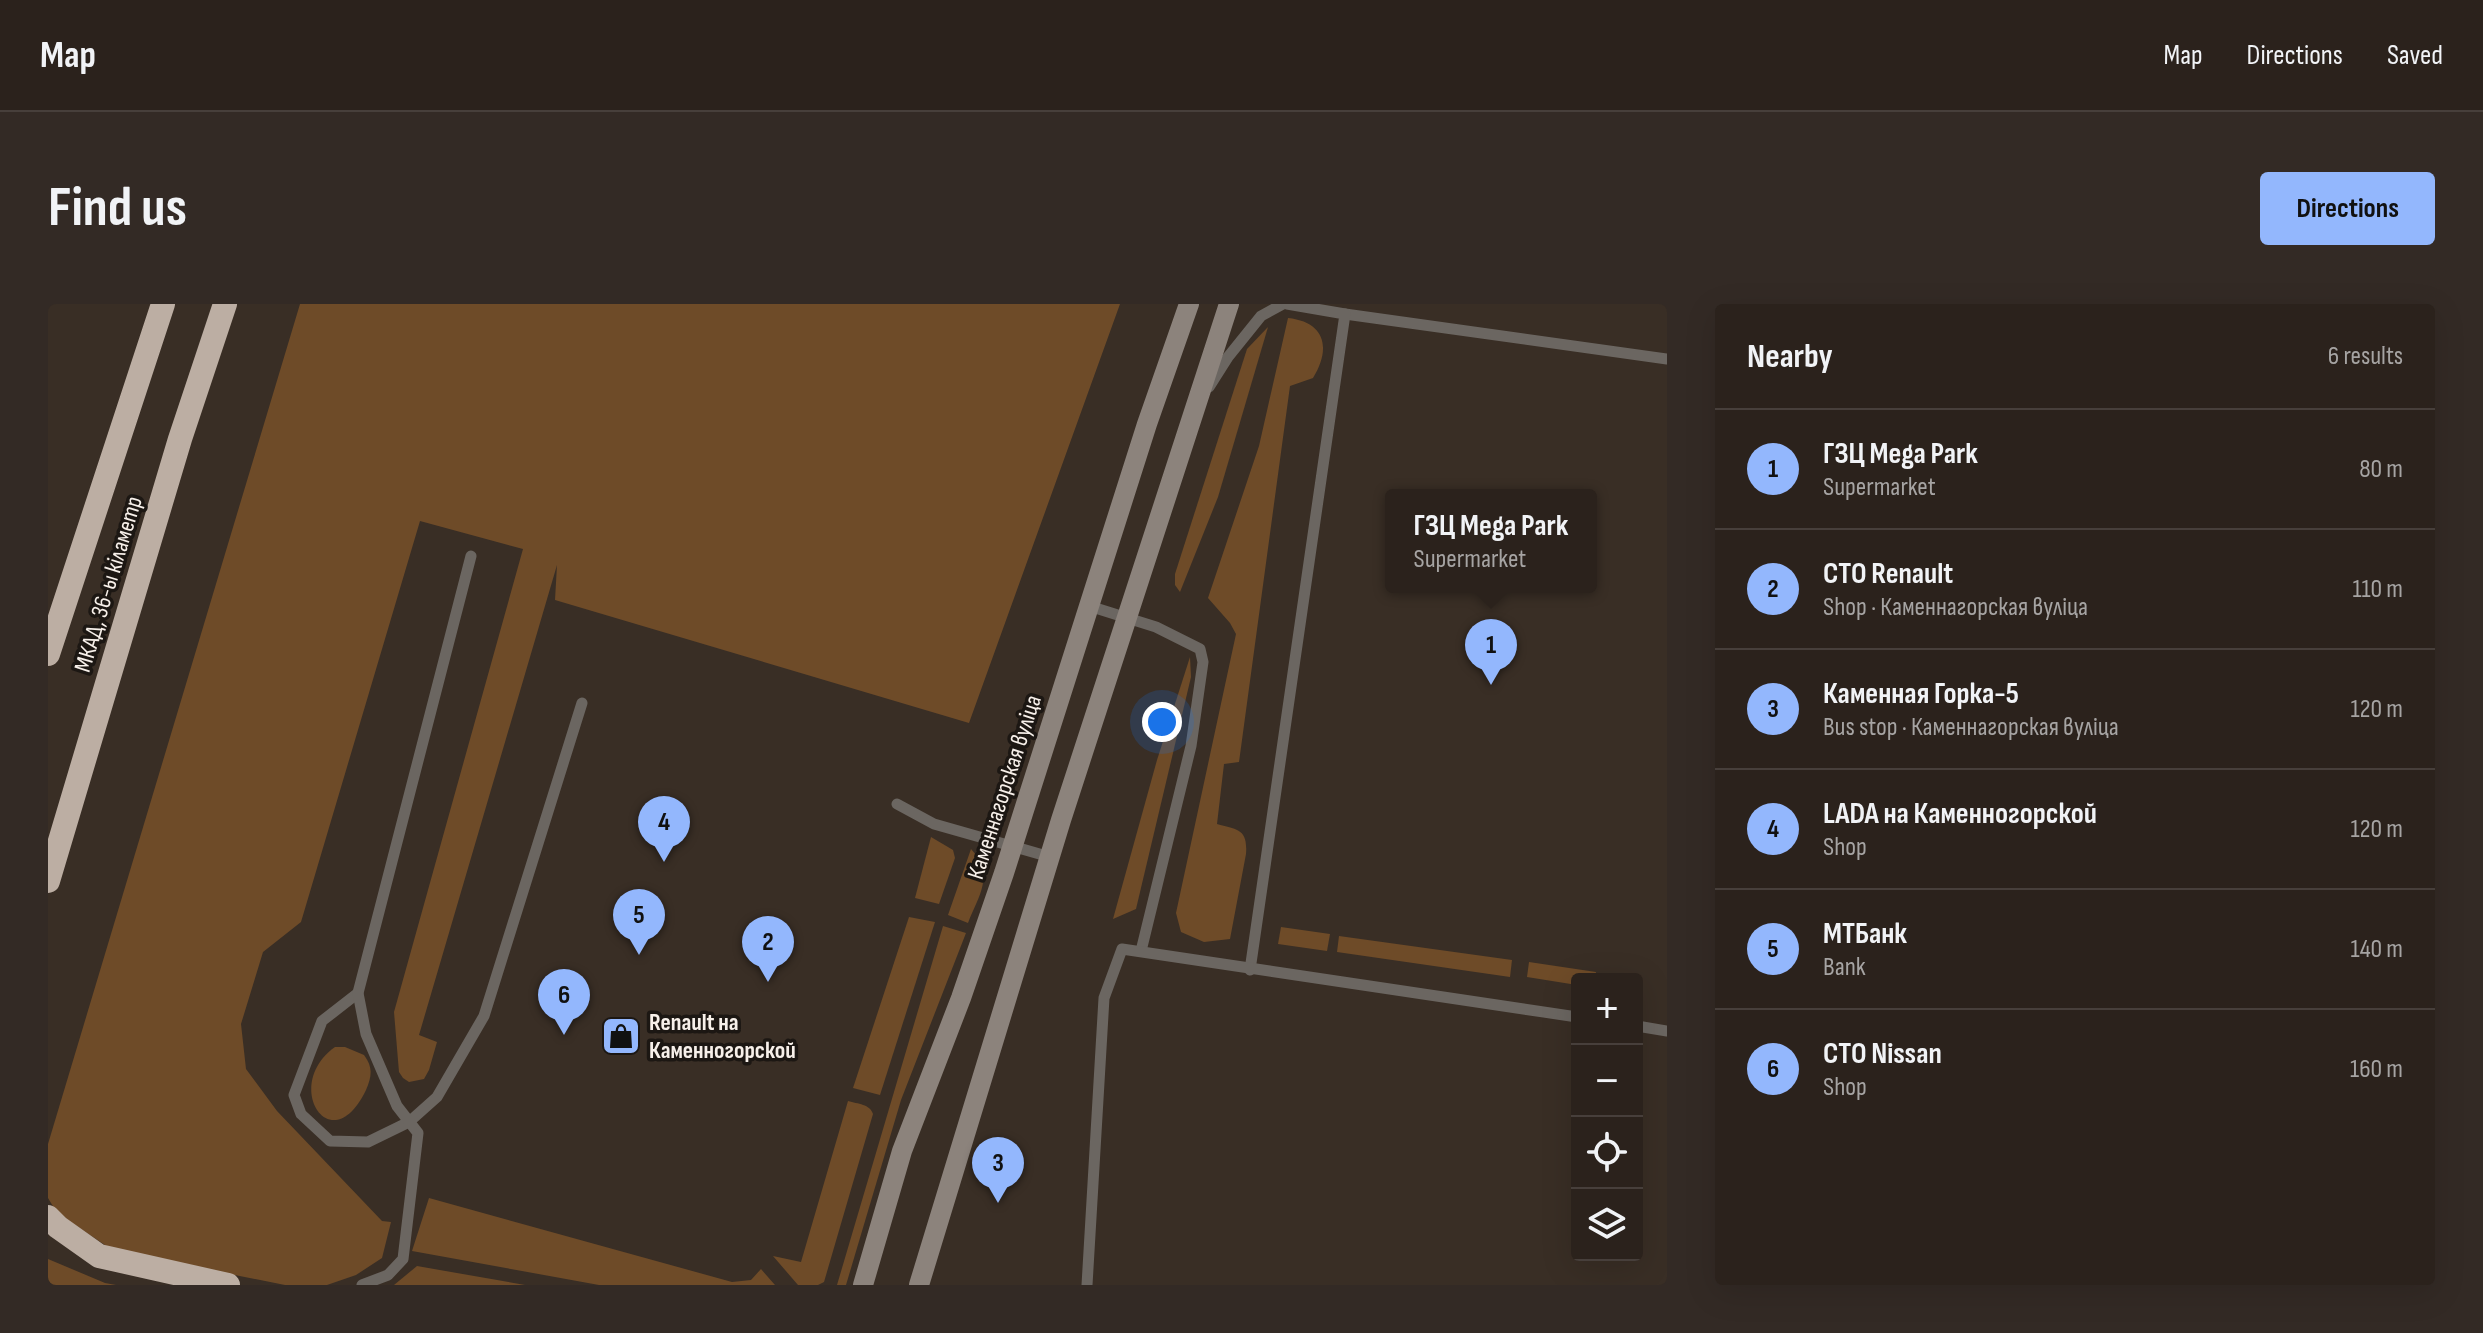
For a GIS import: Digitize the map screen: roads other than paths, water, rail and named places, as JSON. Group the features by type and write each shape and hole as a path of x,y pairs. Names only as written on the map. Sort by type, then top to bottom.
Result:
{"highway":[{"name":"МКАД, 36-ы кіламетр","path":"48,654 163,304"},
{"name":"МКАД, 36-ы кіламетр","path":"48,881 180,439 225,304"},
{"path":"48,1217 99,1256 228,1285"}],"main road":[{"name":"Каменнагорская вуліца","path":"863,1285 902,1151 961,998 1013,846 1189,304"},
{"path":"919,1285 1050,857 1229,304"}],"lane":[{"path":"1192,415 1228,357 1261,316 1285,304 1667,359"},
{"path":"1250,970 1345,314"},
{"path":"362,1285 388,1275 403,1259 418,1133 397,1106 366,1034 358,993 471,556"},
{"path":"1089,606 1156,627 1200,649 1203,662 1191,746 1141,951"},
{"path":"358,993 322,1021 294,1095 301,1114 330,1141 368,1142 409,1122 437,1097 484,1016 582,703"},
{"path":"897,804 934,824 1050,857"},
{"path":"1087,1285 1104,998 1122,949 1571,1016"},
{"path":"1643,1027 1667,1031"}],"place":[{"name":"ГЗЦ Mega Park","path":"1491,685"},
{"name":"LADA на Каменногорской","path":"664,862"},
{"name":"МТБанк","path":"639,955"},
{"name":"СТО Renault","path":"768,982"},
{"name":"СТО Nissan","path":"564,1035"},
{"name":"Renault на Каменногорской","path":"621,1036"},
{"name":"Каменная Горка-5","path":"998,1203"}]}
